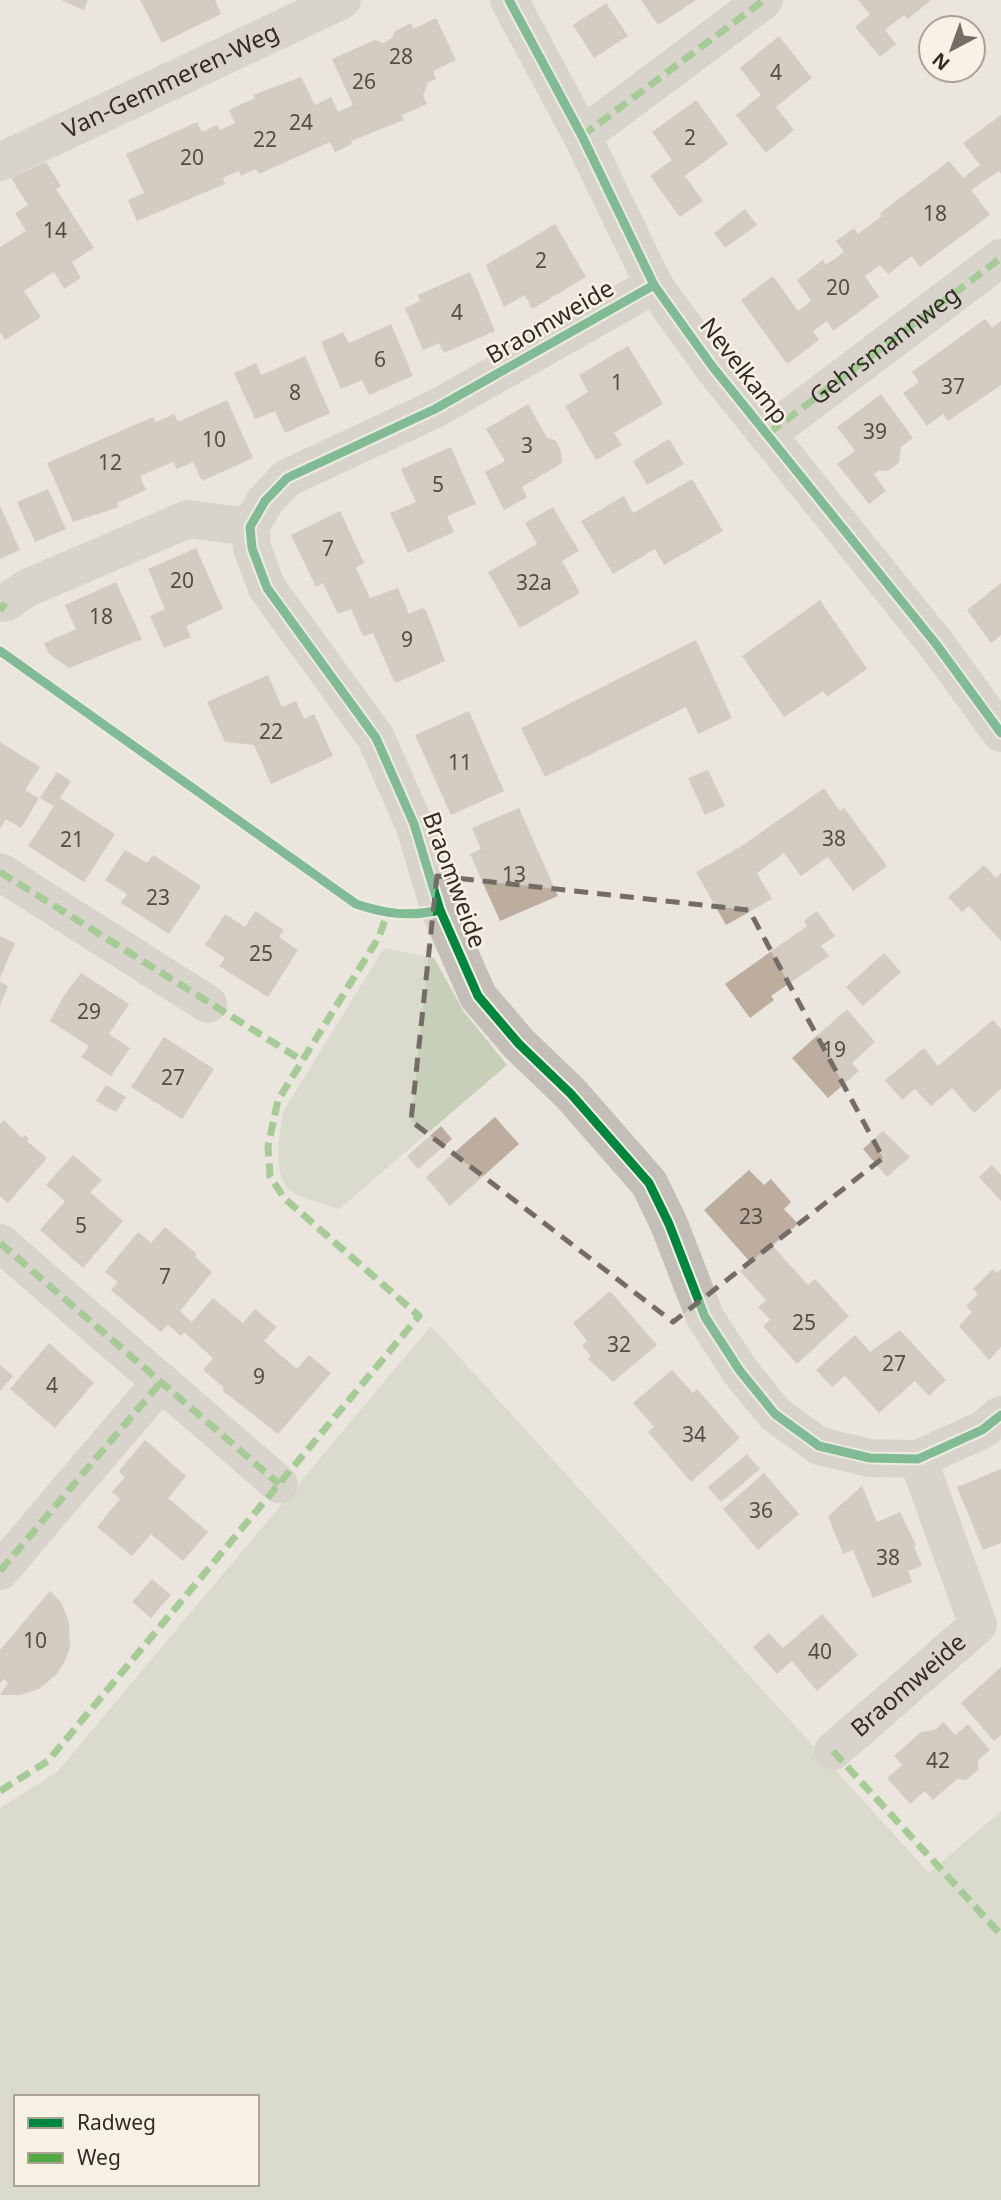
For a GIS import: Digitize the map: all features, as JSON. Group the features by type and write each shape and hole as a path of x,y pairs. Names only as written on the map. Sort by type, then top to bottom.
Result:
{"street":[{"name":"Van-Gemmeren-Weg","path":"0,162 342,0"},
{"name":"Nevelkamp","path":"509,0 582,136 654,285 712,366 769,433 998,724"},
{"path":"582,136 764,0"},
{"name":"Gehrsmannweg","path":"769,433 1001,258"},
{"name":"Braomweide","path":"654,285 435,409 286,478 265,500 250,527 252,548 267,589 376,738 414,824 440,910 478,996 519,1044 570,1094 649,1183 670,1224 705,1317 740,1371 775,1414 819,1446 870,1458 918,1459 982,1430 1001,1415"},
{"path":"5,603 27,588 188,519 250,527"},
{"path":"0,872 208,1004"},
{"path":"0,1243 279,1484"},
{"path":"0,1571 161,1382"},
{"name":"Braomweide","path":"833,1751 978,1625 918,1459"}],"highlighted area":[{"path":"437,876 749,910 883,1158 673,1322 411,1121"}],"green space":[{"path":"384,948 434,958 464,1012 507,1065 339,1209 293,1193 286,1187 278,1154 282,1119 284,1110"},
{"path":"431,1326 929,1873 1001,1811 1001,2200 0,2200 0,1808 57,1772"}],"building":[{"path":"61,0 88,0 84,10"},
{"path":"140,0 215,0 221,14 162,43"},
{"path":"641,0 696,0 658,25"},
{"path":"858,0 931,0 908,19 904,15 885,30 896,44 880,57 855,27 870,14"},
{"path":"606,3 628,36 594,58 573,25"},
{"path":"436,18 456,60 433,71 436,79 428,82 423,96 427,104 402,115 404,120 351,141 352,144 335,152 330,142 259,174 256,169 241,176 239,171 223,178 225,184 137,221 128,200 144,193 126,154 197,122 202,132 217,125 220,130 235,123 229,110 255,98 253,95 301,77 315,105 331,97 338,112 353,105 332,59 375,40 383,43 392,38 395,31 411,23 413,29"},
{"path":"779,36 812,78 776,107 794,130 766,153 736,115 761,95 740,68"},
{"path":"696,100 728,144 685,176 703,201 680,217 650,176 672,160 652,132"},
{"path":"1001,115 1001,174 999,171 971,190 990,215 920,267 912,256 888,274 880,265 865,276 879,297 833,331 827,321 813,331 819,340 787,364 741,300 773,276 798,311 811,301 797,280 823,260 826,265 844,252 836,241 854,228 858,234 882,216 880,213 949,161 963,178 980,165 963,143"},
{"path":"46,162 61,186 56,189 94,248 72,262 81,278 64,289 54,272 24,291 41,317 5,340 0,332 0,247 26,231 15,213 28,205 11,178"},
{"path":"745,209 757,225 725,248 714,233"},
{"path":"555,224 586,277 532,309 525,295 504,307 486,265"},
{"path":"470,272 495,331 444,353 439,343 423,350 405,308 420,301 418,295"},
{"path":"985,319 992,328 1001,321 1001,385 948,421 943,414 927,426 903,393 919,382 912,372"},
{"path":"391,324 413,376 369,395 362,380 341,389 321,342 343,332 349,343"},
{"path":"628,346 663,404 614,433 622,445 596,460 565,406 588,392 579,375"},
{"path":"305,356 330,413 285,433 275,411 255,419 234,373 256,363 261,375"},
{"path":"881,394 913,438 901,447 899,463 887,471 879,470 874,474 886,491 869,504 837,464 855,451 837,427"},
{"path":"227,400 253,458 202,481 193,462 177,469 173,462 140,476 146,490 117,503 119,507 73,522 47,463 153,417 156,422 174,414 178,422"},
{"path":"528,404 547,438 555,440 561,451 562,463 522,487 527,497 504,510 485,472 505,461 486,429"},
{"path":"669,439 684,464 647,485 633,461"},
{"path":"451,447 476,504 447,516 454,532 408,553 390,513 416,502 401,469"},
{"path":"692,479 723,531 664,565 655,549 613,574 581,521 624,496 633,513"},
{"path":"48,489 66,529 35,542 17,502"},
{"path":"0,506 20,550 0,559"},
{"path":"553,507 579,551 562,561 580,593 520,628 488,572 537,544 525,523"},
{"path":"340,511 364,563 356,568 370,598 398,588 409,614 422,608 426,610 445,661 398,682 394,681 373,633 363,636 351,609 338,614 323,583 316,587 291,535"},
{"path":"196,548 223,609 186,626 191,637 164,648 150,616 165,609 148,569"},
{"path":"116,582 142,639 69,668 49,654 44,643 76,629 65,605"},
{"path":"1001,583 1001,635 991,643 967,610"},
{"path":"820,600 867,669 827,697 823,691 784,717 742,656"},
{"path":"696,640 732,718 698,734 686,707 545,777 521,728"},
{"path":"268,675 282,707 296,701 304,719 314,714 333,756 271,784 254,745 225,742 207,702"},
{"path":"469,711 504,791 451,815 415,735"},
{"path":"0,742 40,767 25,790 39,798 21,828 6,819 0,829"},
{"path":"708,770 725,806 705,815 688,778"},
{"path":"57,772 71,781 60,798 115,834 84,882 28,846 54,806 40,798"},
{"path":"824,788 840,811 844,808 887,866 853,891 828,857 801,876 784,853 757,873 772,899 726,925 696,872 740,847"},
{"path":"519,808 558,896 500,921 470,854 481,849 472,828"},
{"path":"125,850 147,863 153,855 201,886 169,934 121,903 127,894 105,880"},
{"path":"984,865 996,878 1001,873 1001,941 969,906 962,912 948,897"},
{"path":"255,911 284,930 279,937 298,950 268,997 219,966 225,958 205,945 225,914 245,927"},
{"path":"817,911 835,936 821,946 829,956 771,996 774,1000 750,1018 725,984 807,926 804,921"},
{"path":"0,936 15,943 0,978"},
{"path":"884,953 901,972 863,1006 846,987"},
{"path":"81,973 129,1004 109,1034 130,1048 111,1076 81,1057 89,1046 50,1021"},
{"path":"0,982 8,986 0,1005"},
{"path":"847,1009 875,1042 852,1063 859,1071 828,1098 792,1058"},
{"path":"993,1020 1001,1029 1001,1089 974,1113 952,1088 931,1106 915,1089 902,1100 885,1080 924,1048 938,1066"},
{"path":"164,1037 214,1069 182,1119 131,1087"},
{"path":"106,1085 126,1097 116,1112 96,1101"},
{"path":"495,1117 519,1144 450,1206 426,1177"},
{"path":"4,1120 22,1138 25,1135 29,1138 27,1141 47,1158 8,1203 0,1196 0,1124"},
{"path":"441,1126 452,1139 418,1169 407,1156"},
{"path":"883,1131 910,1157 887,1177 863,1149"},
{"path":"73,1155 102,1180 90,1192 123,1221 83,1268 40,1230 65,1201 46,1185"},
{"path":"992,1165 1001,1175 1001,1201 979,1177"},
{"path":"749,1170 764,1185 771,1179 791,1202 784,1209 798,1224 773,1246 808,1285 815,1279 849,1316 797,1364 763,1326 770,1320 758,1307 766,1300 740,1271 750,1262 704,1210"},
{"path":"165,1227 197,1254 195,1257 212,1272 180,1311 192,1322 213,1298 243,1323 255,1309 277,1327 264,1341 297,1369 309,1355 331,1373 278,1434 223,1391 223,1387 203,1370 213,1358 184,1332 181,1336 168,1325 161,1332 111,1290 118,1282 105,1272 138,1232 151,1243"},
{"path":"993,1269 997,1273 1001,1269 1001,1347 989,1360 959,1326 972,1312 966,1306 978,1294 973,1289"},
{"path":"610,1291 657,1345 613,1382 588,1359 591,1356 582,1346 587,1341 573,1323"},
{"path":"900,1330 946,1380 929,1396 915,1381 879,1413 845,1376 832,1387 816,1370 855,1335 870,1352"},
{"path":"49,1343 94,1383 55,1428 10,1389"},
{"path":"0,1365 13,1376 0,1391"},
{"path":"672,1370 693,1393 697,1389 740,1438 691,1482 648,1432 654,1427 633,1403"},
{"path":"145,1440 186,1476 168,1498 208,1532 183,1561 151,1534 132,1556 97,1527 120,1499 112,1492 125,1477 119,1471"},
{"path":"747,1454 760,1469 721,1502 708,1487"},
{"path":"1001,1469 1001,1543 983,1550 957,1487"},
{"path":"764,1473 799,1514 758,1550 723,1509"},
{"path":"862,1486 877,1522 900,1512 916,1545 914,1546 922,1566 908,1571 912,1582 873,1598 853,1550 843,1554 828,1516"},
{"path":"152,1579 171,1595 151,1618 132,1602"},
{"path":"50,1591 61,1602 69,1622 70,1647 65,1661 56,1675 39,1689 20,1695 0,1695 8,1683 4,1679 0,1683 0,1650"},
{"path":"822,1614 858,1655 817,1691 792,1661 777,1674 753,1647 769,1633 783,1648"},
{"path":"1001,1667 1001,1735 994,1741 961,1703"},
{"path":"944,1722 955,1735 968,1724 990,1750 978,1760 978,1770 966,1780 957,1779 933,1800 925,1791 910,1804 887,1778 902,1765 894,1756 921,1732 935,1730"}],"marked path":[{"path":"582,136 764,0"},
{"path":"769,433 1001,258"},
{"path":"0,611 5,603"},
{"path":"0,872 303,1061"},
{"path":"0,1791 48,1761 419,1316 284,1198 270,1176 268,1146 278,1100 379,937 387,914"},
{"path":"0,1243 279,1484"},
{"path":"0,1571 161,1382"},
{"path":"833,1751 1001,1935"}],"cycle path":[{"path":"509,0 582,136 654,285 712,366 936,644 1001,733"},
{"path":"654,285 435,409 287,478 265,501 250,527 252,548 267,588 376,738 414,824 440,910 478,996 519,1044 571,1094 649,1183 669,1224 705,1317 740,1371 775,1414 819,1446 870,1458 918,1459 982,1430 1001,1415"},
{"path":"0,651 356,904 398,913 440,910"}]}
